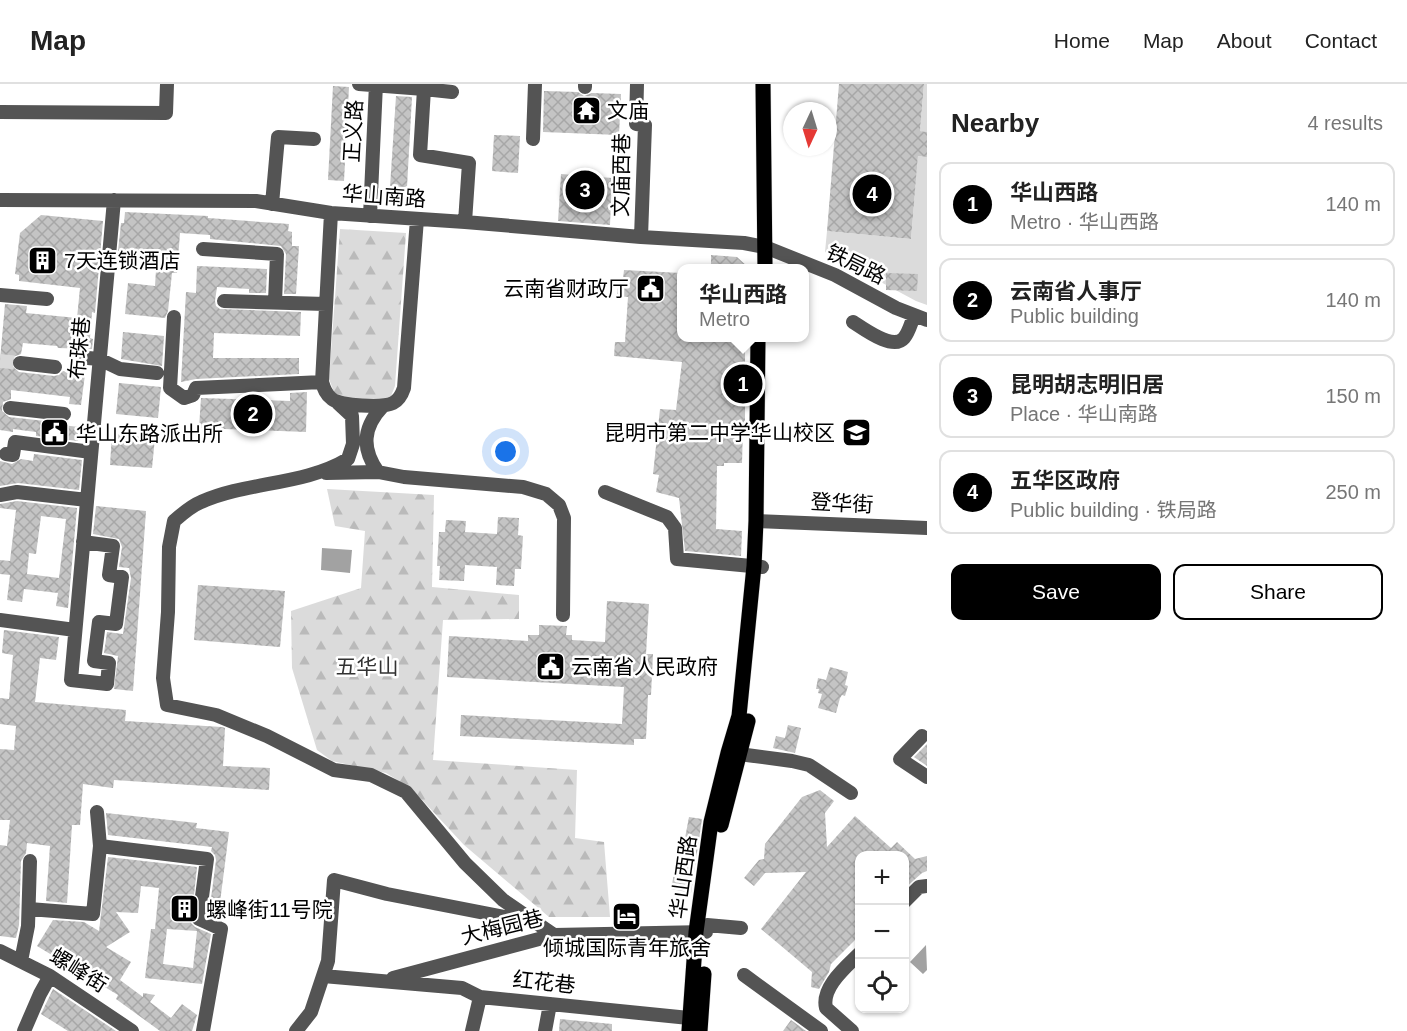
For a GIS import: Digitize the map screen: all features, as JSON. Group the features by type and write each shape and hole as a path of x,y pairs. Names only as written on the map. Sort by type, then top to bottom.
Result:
{"main road":[{"path":"756,84 764,264"},
{"path":"759,264 762,246 763,84"},
{"name":"华山西路","path":"758,342 760,521"},
{"name":"华山西路","path":"703,930 721,824 749,717 760,521 765,342"},
{"name":"华山西路","path":"695,1025 711,822 728,753 740,716 758,567"}],"street":[{"path":"0,112 166,113 166,84"},
{"path":"359,84 452,92"},
{"name":"正义路","path":"370,216 376,84"},
{"path":"533,140 535,84"},
{"name":"文庙西巷","path":"636,84 636,124 645,124 641,237"},
{"path":"424,89 420,155 469,163 465,222"},
{"path":"272,204 278,137 314,139"},
{"name":"华山南路","path":"0,200 256,201 331,213 762,246"},
{"name":"布珠巷","path":"83,542 113,546 109,575 122,577 116,624 99,622 94,661 109,663 106,684 71,680 75,630 99,359 114,200"},
{"path":"321,473 348,459 353,444 352,416 329,397 322,382 331,213"},
{"path":"338,403 383,406 394,403 404,388 417,219"},
{"name":"铁局路","path":"762,246 807,264"},
{"path":"204,249 277,254 275,302"},
{"name":"铁局路","path":"809,265 835,275 920,318"},
{"path":"0,295 47,299"},
{"path":"224,301 326,304"},
{"path":"174,317 170,388 184,398 193,395 196,388 322,382"},
{"path":"853,322 887,341 896,343 903,340 920,318"},
{"path":"77,357 99,359 120,369 157,373"},
{"path":"20,363 56,367"},
{"path":"378,472 368,454 368,433 369,423 383,406"},
{"path":"10,408 64,414"},
{"path":"6,454 13,454 15,442 91,452"},
{"path":"554,935 503,900 465,863 406,792 371,775 334,770 267,736 216,715 167,705 163,678 168,612 169,547 174,521 199,503 233,491 321,473 378,472 404,477 523,487 546,494 560,505 564,518 563,615"},
{"path":"0,495 17,492 87,500"},
{"path":"606,492 667,517 675,528 676,558 758,567"},
{"name":"登华街","path":"760,521 927,528"},
{"path":"0,620 75,630"},
{"path":"922,736 900,759 927,777"},
{"path":"739,754 809,765 851,793"},
{"path":"29,909 93,914 100,846 97,812"},
{"path":"100,846 207,859 199,919 221,929 203,1031"},
{"path":"21,961 28,926 30,861"},
{"path":"296,1031 311,1012 328,961 334,880 387,894 506,916 522,913"},
{"path":"909,897 919,887 927,886"},
{"name":"大梅园巷","path":"384,981 554,935 741,928"},
{"name":"螺峰街","path":"0,951 50,976 132,1031"},
{"path":"852,1031 826,1008 825,998 833,982 855,958"},
{"path":"744,975 821,1031"},
{"path":"24,1031 50,976"},
{"name":"红花巷","path":"323,976 462,988 480,997 550,1004 695,1025"},
{"path":"472,1031 480,997"},
{"path":"545,1031 550,1004"}],"green space":[{"path":"924,84 927,84 927,132 920,131"},
{"path":"918,156 927,157 927,305 825,252 827,231 911,239"},
{"path":"340,229 406,233 395,386 391,396 383,402 341,399 334,392 329,379"},
{"name":"五华山","path":"327,489 434,495 432,587 519,595 519,619 443,620 433,760 577,770 575,838 604,842 610,917 549,917 464,845 412,789 386,773 332,761 317,750 292,668 291,611 361,588 365,531 335,526"}],"shaded area":[{"path":"322,548 352,550 350,573 321,570"},
{"path":"926,945 927,970 923,974 910,962"}],"building":[{"path":"839,84 924,84 920,131 927,132 927,157 918,156 911,239 827,231 833,156 837,156"},
{"path":"333,86 349,87 344,181 328,180"},
{"name":"文庙","path":"544,91 578,92 584,96 592,93 621,94 619,135 543,132"},
{"path":"396,96 412,97 407,187 390,187"},
{"path":"494,135 520,136 518,173 492,171"},
{"path":"561,174 612,178 610,225 558,221"},
{"path":"125,212 208,216 208,218 289,224 288,231 292,232 292,246 299,246 296,294 284,294 286,254 281,246 210,239 210,235 180,233 177,273 172,273 168,311 165,318 125,314 128,283 155,286 157,254 118,251 121,223 124,223"},
{"path":"41,215 103,221 95,313 92,312 90,338 93,339 92,349 58,348 57,346 23,343 21,354 13,357 12,366 19,372 54,376 63,371 74,372 75,365 86,367 81,405 69,404 70,397 11,390 11,399 3,402 2,411 9,417 79,427 78,441 36,436 36,432 0,430 0,360 5,304 27,306 26,313 77,318 80,288 19,281 19,275 15,274 20,233"},
{"path":"711,255 737,257 745,264 711,264"},
{"path":"197,266 267,269 266,293 249,293 249,289 217,287 215,301 216,306 220,309 301,312 300,336 214,333 213,358 299,358 299,374 196,379 181,382 186,292 196,293"},
{"path":"624,270 677,273 677,342 745,342 745,429 743,429 742,463 724,463 724,466 717,466 716,529 742,531 741,556 685,551 679,498 656,492 659,475 653,474 660,409 676,410 682,362 614,356 615,342 625,342 628,297 617,296 618,279 623,279"},
{"path":"886,273 918,274 917,291 886,290"},
{"path":"123,332 164,336 162,366 121,359"},
{"path":"119,383 161,387 158,418 116,414"},
{"path":"307,392 306,432 199,428 201,398 290,401 290,393"},
{"path":"112,434 155,438 152,468 110,465"},
{"path":"34,454 82,460 79,490 18,483 0,486 0,461 12,464 21,459 33,461"},
{"path":"17,501 77,508 68,608 56,606 58,593 24,589 22,602 7,600 10,575 0,574 0,560 10,561 16,510 0,508 0,504","holes":["41,516 66,519 59,578 27,574 29,553 36,554"]},
{"path":"96,506 146,511 133,691 114,689 118,656 104,653 107,632 123,634 131,578 129,568 119,567 122,547 119,539 93,534"},
{"path":"498,517 519,518 518,535 523,536 521,569 515,569 514,586 496,585 497,567 465,565 464,581 439,580 440,566 437,566 439,532 445,532 446,520 466,521 465,532 497,534"},
{"path":"198,585 285,591 280,647 194,640"},
{"name":"云南省人民政府","path":"607,601 649,604 646,654 653,654 646,739 634,739 634,745 460,736 461,715 622,724 624,687 447,677 449,636 528,641 528,635 539,635 539,625 567,626 566,635 572,635 572,640 605,642"},
{"path":"4,630 59,637 56,660 40,658 35,702 126,710 125,721 225,728 223,766 270,768 269,790 114,780 113,788 83,784 80,825 72,825 67,903 46,901 50,846 27,843 26,853 21,861 19,925 16,938 0,936 0,845 7,846 10,820 0,820 0,749 14,750 16,726 0,724 0,698 9,699 13,655 2,653"},
{"path":"830,667 848,672 845,685 848,686 845,696 842,695 840,698 836,713 818,708 822,694 818,693 819,689 816,689 818,678 826,680"},
{"path":"788,725 801,728 795,753 773,748 776,736 785,738"},
{"path":"927,744 927,766 914,757"},
{"path":"820,790 834,801 825,813 827,847 855,816 891,848 897,842 907,851 855,851 855,940 831,964 819,989 811,987 812,972 761,929 806,872 765,873 754,886 744,878 759,860 764,859 765,844 802,797"},
{"path":"106,813 197,823 196,828 229,832 218,918 209,914 216,860 211,851 212,847 108,835"},
{"path":"689,817 702,819 691,893 671,889 674,874 678,875"},
{"path":"909,853 915,859 927,856 927,871 909,885"},
{"path":"108,857 197,867 191,923 211,934 202,984 145,978 151,929 155,929 159,888 141,886 138,913 116,912 130,932 106,947 131,962 120,980 143,997 143,993 155,995 150,1002 171,1018 182,1004 197,1015 192,1031 160,1031 116,999 118,995 37,946 53,920 84,922 99,931","holes":["167,929 197,931 193,968 163,964"]},
{"path":"53,989 116,1031 68,1031 41,1014"},
{"path":"560,1019 612,1024 612,1031 559,1031"},
{"path":"791,1020 806,1031 783,1031"}],"tunnel":[{"path":"0,361 20,363"}],"place":[{"name":"文庙","path":"586,110"},
{"name":"昆明胡志明旧居","path":"585,190"},
{"name":"五华区政府","path":"872,194"},
{"name":"7天连锁酒店","path":"43,260"},
{"name":"云南省财政厅","path":"650,288"},
{"name":"华山西路","path":"743,384"},
{"name":"云南省人事厅","path":"253,414"},
{"name":"昆明市第二中学华山校区","path":"856,432"},
{"name":"华山东路派出所","path":"55,433"},
{"name":"云南省人民政府","path":"550,666"},
{"name":"螺峰街11号院","path":"185,909"},
{"name":"倾城国际青年旅舍","path":"627,916"}]}
